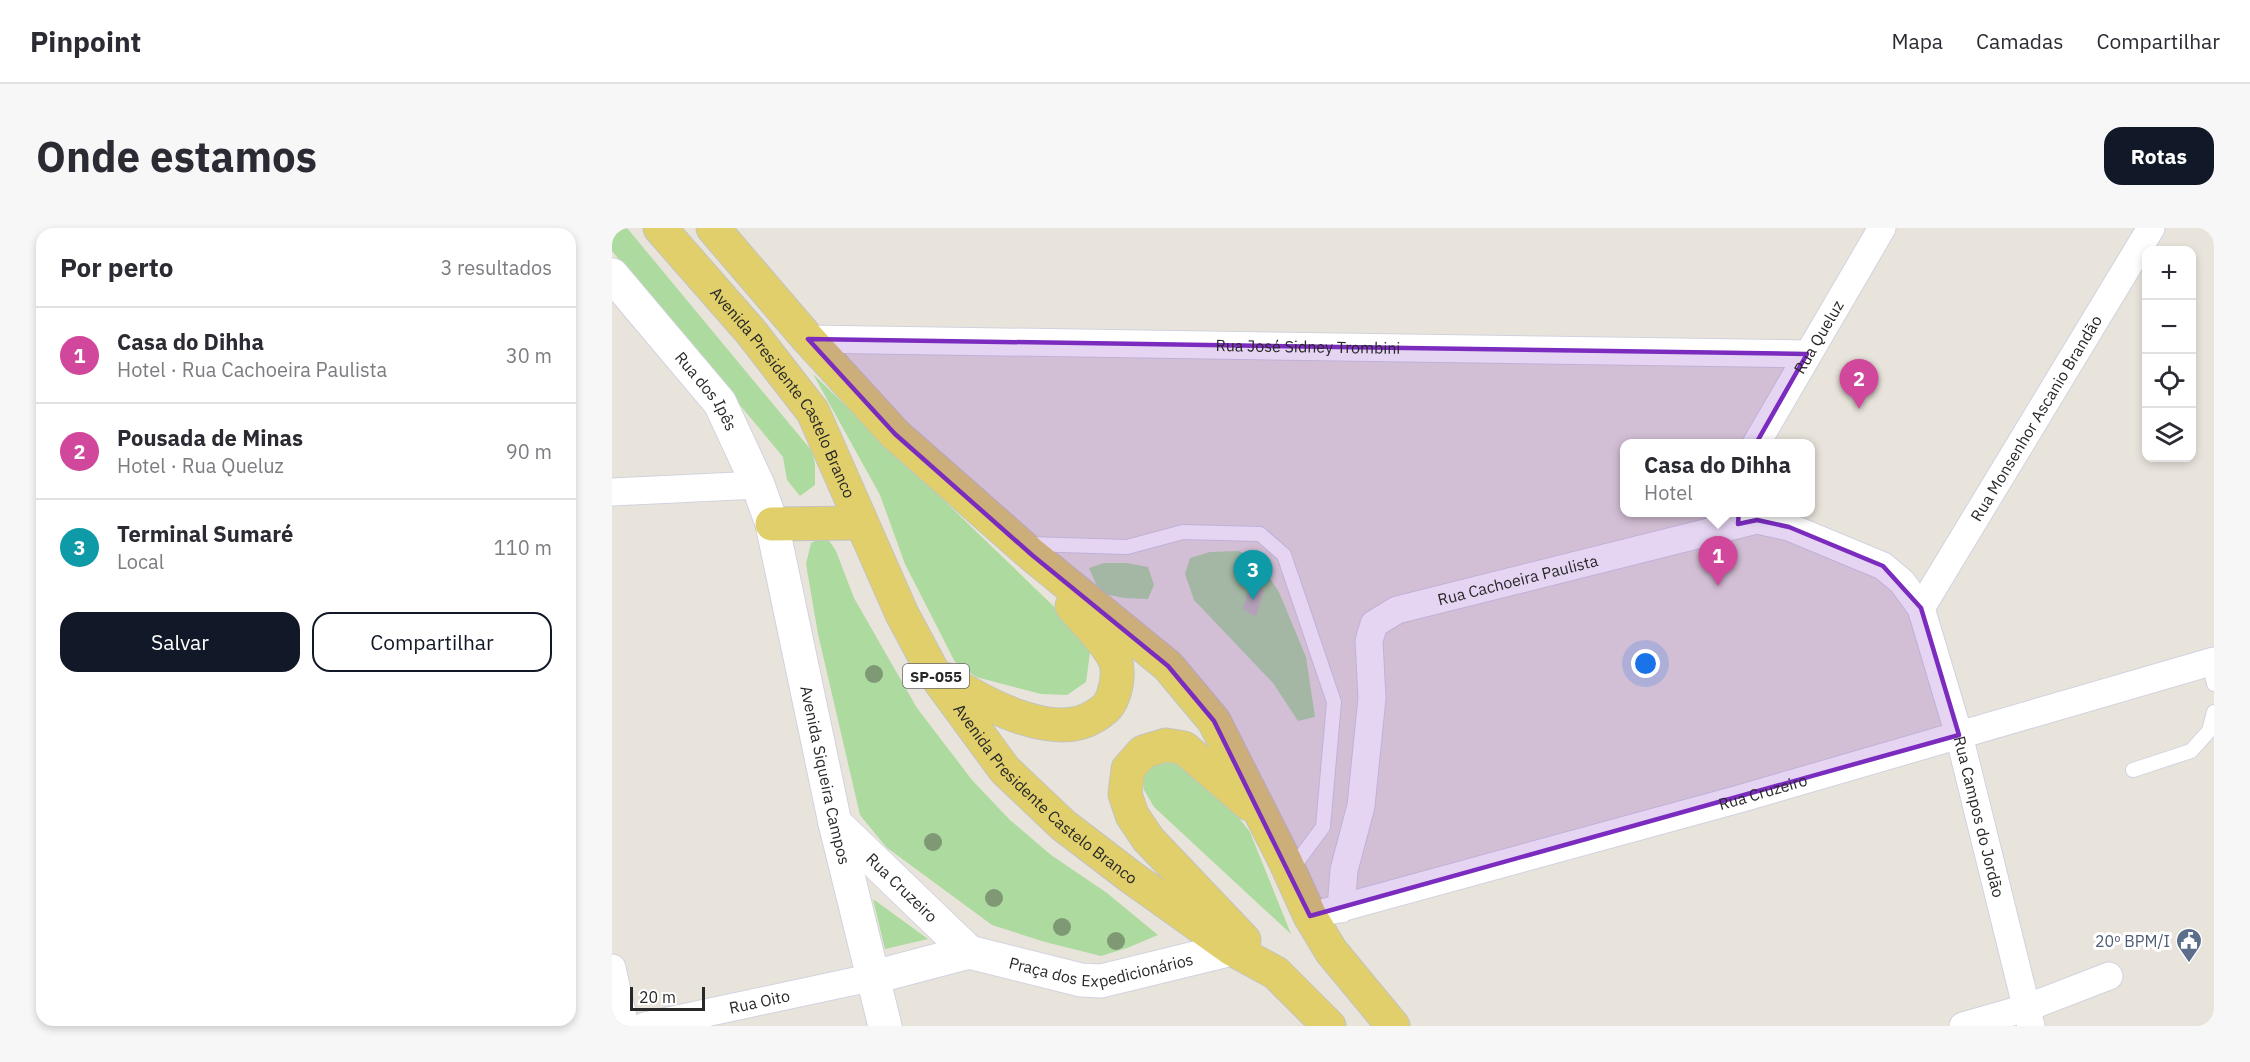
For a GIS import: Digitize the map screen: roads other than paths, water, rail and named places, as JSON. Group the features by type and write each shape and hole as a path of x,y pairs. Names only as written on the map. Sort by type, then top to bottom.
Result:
{"main road":[{"name":"Avenida Presidente Castelo Branco","path":"660,228 751,332 813,412 860,523 902,614 933,672 1005,770 1062,825 1131,877 1232,949 1276,973 1329,1026"},
{"name":"SP-055","path":"713,228 808,339 895,434 1025,549 1168,666 1214,721 1310,916 1331,951 1393,1026"},
{"path":"772,524 860,523"},
{"name":"SP-055","path":"933,672 980,701 1028,719 1061,726 1089,720 1110,706 1118,684 1114,658 1025,549"},
{"name":"SP-055","path":"1260,813 1184,748 1166,745 1143,752 1128,769 1125,794 1132,814 1148,839 1276,973"}],"street":[{"name":"Rua Queluz","path":"1759,439 1882,228"},
{"name":"Rua Monsenhor Ascanio Brandão","path":"1921,608 2151,228"},
{"name":"Rua dos Ipês","path":"612,275 720,403 758,485 772,524"},
{"name":"Rua José Sidney Trombini","path":"808,339 1807,354"},
{"path":"612,492 758,485"},
{"name":"Rua Cachoeira Paulista","path":"1341,909 1344,870 1361,806 1372,698 1369,641 1374,624 1397,610 1738,518 1789,527 1883,566 1902,582 1921,608"},
{"name":"Avenida Siqueira Campos","path":"772,524 835,823 885,1026"},
{"name":"Rua Campos do Jordão","path":"1921,608 1959,735 2028,1017"},
{"name":"Rua Cruzeiro","path":"1310,916 1739,799 1959,735 2212,669"},
{"name":"Rua Cruzeiro","path":"835,823 969,952"},
{"name":"Praça dos Expedicionários","path":"969,952 1081,980 1101,981 1232,949"},
{"path":"874,977 969,952"},
{"path":"612,968 625,1026"},
{"path":"1964,1026 2028,1017 2109,976"},
{"name":"Rua Oito","path":"645,1026 874,977"}],"lane":[{"path":"1025,549 1126,547 1183,532 1260,534 1284,555 1334,702 1323,827 1290,872"},
{"path":"2133,770 2191,751 2209,731 2214,712"}],"place":[{"name":"Pousada de Minas","path":"1859,409"},
{"name":"Casa do Dihha","path":"1718,586"},
{"name":"Terminal Sumaré","path":"1253,600"},
{"name":"20º BPM/I","path":"2189,964"}]}
